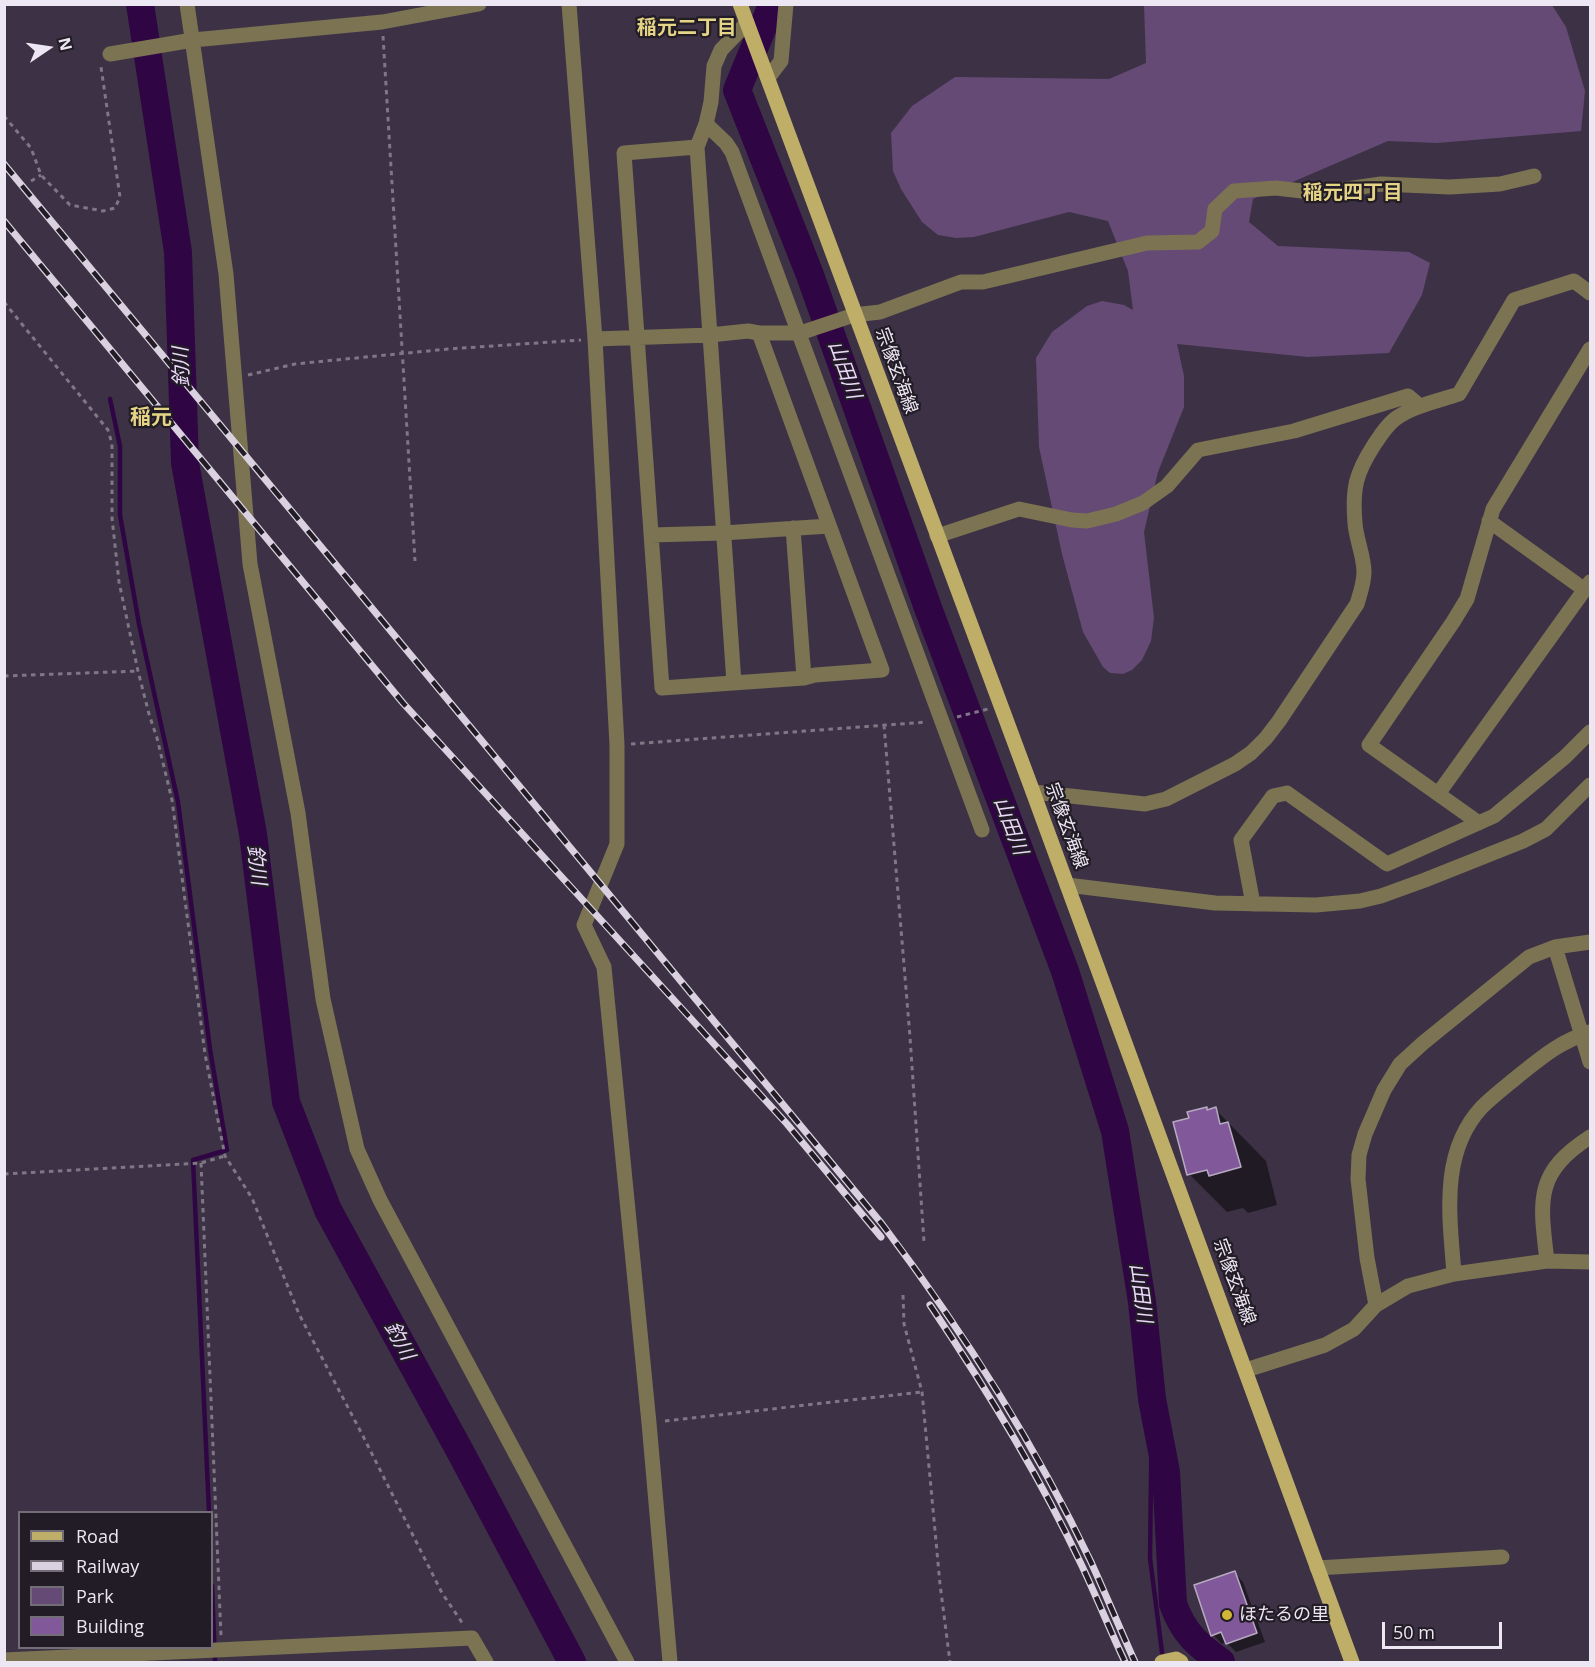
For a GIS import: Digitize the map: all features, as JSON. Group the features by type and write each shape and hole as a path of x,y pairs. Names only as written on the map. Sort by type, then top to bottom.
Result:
{"main road":[{"name":"宗像玄海線","path":"740,4 1033,792 1352,1662"}],"street":[{"path":"187,4 190,41 226,274 249,564 298,813 323,999 357,1149 380,1200 627,1662"},
{"path":"110,54 190,41 382,22 479,4"},
{"path":"569,4 595,339 617,745 617,844 584,926 604,967 670,1662"},
{"path":"768,78 781,61 786,4"},
{"path":"734,683 697,147 711,102 714,66 721,50 747,23"},
{"path":"706,124 726,142 732,152 982,830"},
{"path":"697,147 624,153 662,688 882,670 759,333"},
{"path":"595,339 748,331 800,333 854,315 880,312 961,282 983,282 1147,243 1198,242 1212,231 1215,209 1234,191 1276,188 1319,193 1381,184 1479,186 1534,177"},
{"path":"1033,792 1145,804 1166,799 1235,764 1251,753 1266,738 1326,653 1357,604 1364,572 1355,523 1356,478 1361,465 1382,433 1395,419 1420,406 1459,394 1514,300 1574,281 1590,293"},
{"path":"1479,823 1369,745 1467,599 1493,509 1590,349"},
{"path":"937,536 1019,509 1087,521 1116,514 1143,503 1167,486 1198,450 1294,431 1408,396 1420,406"},
{"path":"1438,794 1588,586 1489,521"},
{"path":"651,535 830,526"},
{"path":"793,528 804,678"},
{"path":"1253,904 1241,840 1273,796 1287,793 1387,864 1494,816 1565,757 1590,732"},
{"path":"1067,885 1215,903 1341,904 1381,896 1523,842 1546,829 1590,785"},
{"path":"1376,1305 1367,1258 1358,1179 1359,1155 1365,1134 1384,1090 1400,1064 1529,957 1555,947 1590,942"},
{"path":"1555,947 1586,1033 1590,1062"},
{"path":"1454,1274 1448,1191 1453,1163 1466,1131 1481,1108 1552,1048 1586,1033"},
{"path":"1547,1261 1542,1215 1543,1192 1558,1161 1590,1137"},
{"path":"1246,1370 1325,1345 1354,1329 1376,1305 1407,1286 1454,1274 1547,1261 1590,1262"},
{"path":"1317,1568 1502,1557"},
{"path":"4,1660 222,1656 472,1638 486,1662"}],"path":[{"path":"382,22 415,561"},
{"path":"4,116 31,148 41,175 70,205 103,211 115,208 120,197 99,56 110,54"},
{"path":"31,182 41,175"},
{"path":"4,302 108,430 112,444 112,518 118,571 148,714 157,738 172,800 205,1054 225,1156 252,1198 299,1314 442,1593 472,1638"},
{"path":"234,378 295,364 447,349 595,339"},
{"path":"4,676 138,671"},
{"path":"617,745 943,721 1000,705"},
{"path":"884,725 910,1036 924,1242"},
{"path":"4,1174 201,1163 225,1156"},
{"path":"201,1163 222,1656"},
{"path":"903,1295 904,1324 922,1392 940,1584 950,1662"},
{"path":"649,1423 922,1392"}],"green space":[{"path":"1144,5 1552,5 1566,27 1585,91 1581,131 1437,143 1388,141 1253,199 1249,222 1278,246 1409,252 1430,263 1422,295 1389,353 1308,357 1177,344 1184,376 1184,407 1158,472 1144,532 1154,618 1151,641 1142,660 1132,670 1123,674 1110,673 1103,667 1083,632 1062,554 1039,447 1036,358 1052,332 1087,306 1102,301 1124,305 1133,310 1128,271 1108,221 1069,212 974,237 956,238 938,235 922,222 901,189 893,171 891,133 912,106 955,77 1109,79 1146,63"}],"building":[{"path":"1207,1107 1207,1110 1216,1107 1220,1124 1228,1122 1241,1167 1209,1176 1207,1170 1187,1175 1173,1122 1189,1118 1187,1112"},
{"name":"ほたるの里","path":"1235,1571 1257,1633 1226,1644 1221,1632 1211,1636 1194,1585"}],"waterway":[{"name":"釣川","path":"140,4 178,252 185,463 253,834 286,1102 328,1210 572,1662"},
{"name":"山田川","path":"770,4 770,10 737,90 810,275 928,608 1065,971 1115,1131 1142,1302 1152,1399 1166,1472 1173,1604 1187,1631 1205,1650 1221,1662"},
{"path":"110,399 120,446 120,515 139,624 178,802 210,1049 227,1150 193,1160 209,1511"},
{"path":"1152,1399 1150,1558 1163,1660"},
{"path":"213,1611 215,1662"}],"railway":[{"path":"4,164 882,1224 968,1346 1046,1473 1091,1562 1135,1662"},
{"path":"4,221 403,703 787,1124 881,1237"},
{"path":"930,1305 1030,1465 1082,1566 1125,1662"}],"place":[{"name":"ほたるの里","path":"1227,1615"}],"district":[{"name":"稲元二丁目","path":"687,28"},
{"name":"稲元四丁目","path":"1353,193"},
{"name":"稲元","path":"151,418"}]}
